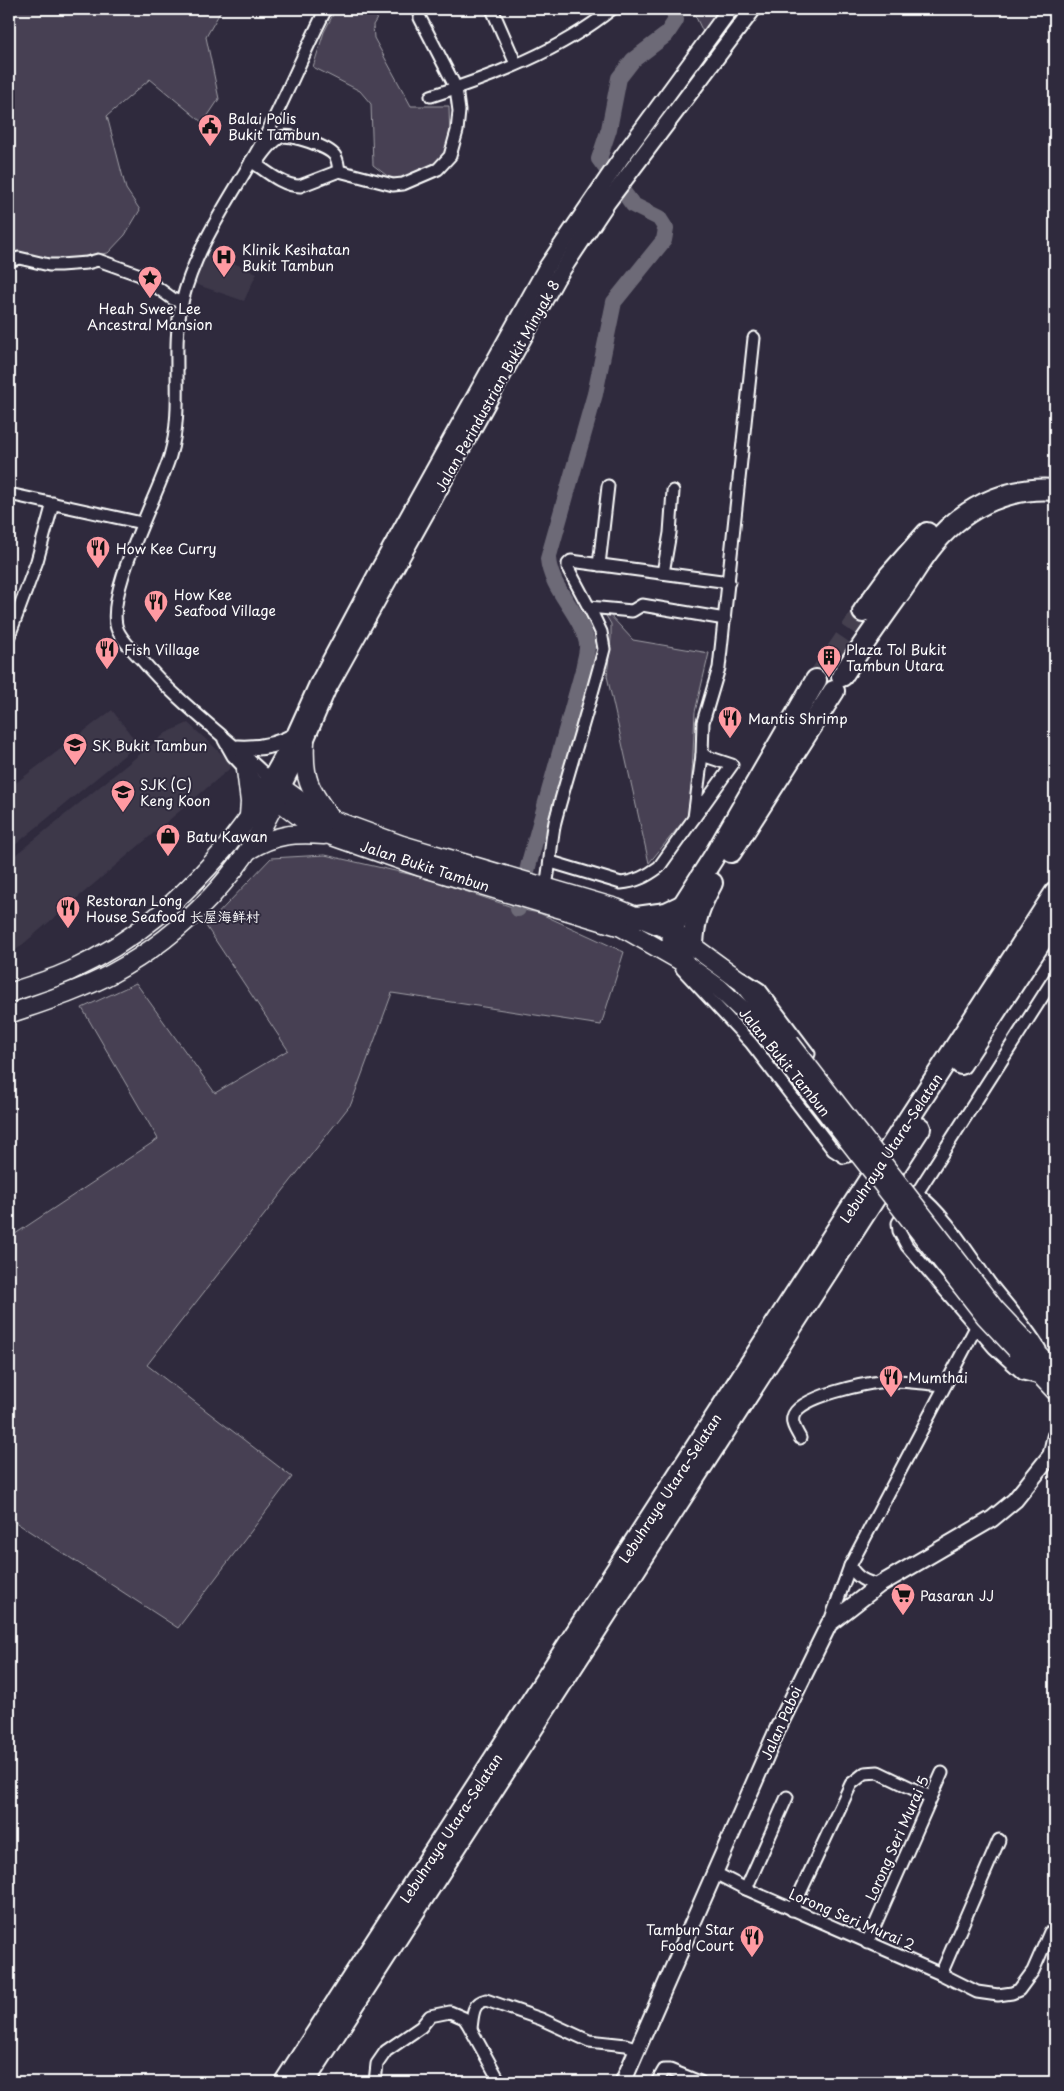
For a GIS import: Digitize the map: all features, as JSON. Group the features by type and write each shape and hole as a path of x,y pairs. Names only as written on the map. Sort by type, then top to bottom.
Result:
{"highway":[{"path":"863,612 889,576 914,548 936,524 957,507 979,493 1001,484 1029,478 1055,476"},
{"path":"693,945 694,925 699,908 716,875 838,683 930,549 950,527 973,509 996,498 1022,491 1055,490"},
{"path":"676,958 672,931 683,905 713,858 816,680"},
{"name":"Lebuhraya Utara–Selatan","path":"285,2082 1055,893"},
{"path":"638,917 666,913 683,905"},
{"name":"Lebuhraya Utara–Selatan","path":"304,2082 1055,920"}],"main road":[{"path":"244,854 263,842 278,836 332,827 307,780 299,739"},
{"path":"246,770 250,802 249,816"},
{"path":"9,993 69,971 131,938 168,909 219,854 249,816 274,789"},
{"path":"9,1014 112,974 159,943 194,915 223,882 262,828 274,789"},
{"name":"Jalan Bukit Tambun","path":"274,789 310,808 332,827 402,845 539,893 621,927 676,958 736,1002 758,1025 785,1048"},
{"name":"Jalan Bukit Tambun","path":"539,893 616,908 672,931 720,965 749,989 785,1048 996,1309 1021,1345 1052,1375"}],"street":[{"name":"Jalan Bukit Tambun","path":"274,789 238,748 187,708 153,673 118,631 115,618 116,603 142,522 170,457 175,437 178,391 177,334 182,303 193,268 205,240 254,162 326,9"},
{"path":"492,9 516,64"},
{"path":"431,96 516,64 566,41 612,9"},
{"name":"Jalan Perindustrian Bukit Minyak 8","path":"299,739 317,685 370,584 546,268 598,190 730,9"},
{"name":"Jalan Perindustrian Bukit Minyak 8","path":"274,789 299,739 557,278 607,203 754,9"},
{"path":"339,171 335,155 330,150 287,136 278,138 254,162 286,183 294,186 300,186 339,171 393,185 403,184 438,168 450,156 457,131 456,88 420,18"},
{"path":"9,261 19,258 49,265 60,265 87,263 98,260 140,275 173,300 182,303"},
{"path":"694,818 702,755 703,722 719,668 754,338"},
{"path":"599,565 608,486"},
{"path":"663,573 670,533 673,491"},
{"path":"9,494 142,522"},
{"path":"9,636 37,561 53,504"},
{"path":"539,893 551,862 551,838 604,649 601,632 568,568 568,564 571,561 729,582"},
{"path":"589,607 632,611 642,605 724,620"},
{"name":"Jalan Bukit Tambun","path":"223,738 233,756 246,770 274,789"},
{"path":"238,748 257,749 299,739"},
{"path":"551,862 621,883 632,882 648,876 659,867 732,765 702,755"},
{"path":"676,958 751,1044 833,1150 844,1157 857,1153 866,1145 865,1128 760,989 720,965"},
{"path":"917,1193 934,1207 990,1283 1034,1338 1052,1375 1023,1374 994,1348 907,1246 898,1231 898,1223 917,1193 1055,977"},
{"path":"829,1624 838,1594 850,1566 976,1327"},
{"path":"800,1438 793,1426 793,1417 797,1410 808,1401 873,1383 889,1381 945,1385"},
{"name":"Jalan Paboi","path":"623,2082 788,1707 829,1624 879,1584 992,1519 1015,1500 1053,1454 1055,1438"},
{"path":"850,1566 859,1578 866,1582 879,1584"},
{"path":"792,1910 851,1784 865,1773 878,1772 930,1797"},
{"name":"Lorong Seri Murai 5","path":"867,1943 942,1773"},
{"path":"746,1889 787,1797"},
{"path":"942,1974 999,1840"},
{"name":"Lorong Seri Murai 2","path":"716,1873 792,1910 942,1974 977,1992 998,1995 1019,1990 1033,1971 1050,1932"},
{"path":"471,2028 475,2006 479,2002 486,2000 541,2019 589,2041 626,2045 638,2049"},
{"path":"375,2082 377,2064 386,2051 421,2027 430,2016 450,2012 464,2018 500,2082"},
{"path":"657,2082 664,2070 670,2070 700,2082"}],"shaded area":[{"path":"9,9 222,9 206,37 219,99 203,123 150,79 107,116 126,189 140,210 125,235 108,253 50,261 19,252 9,256"},
{"path":"336,9 396,9 381,12 373,25 374,38 411,106 449,106 450,142 444,156 435,164 404,179 390,178 373,165 371,104 360,91 313,67 324,32"},
{"path":"692,9 721,9 703,32"},
{"name":"Klinik Kesihatan Bukit Tambun","path":"205,251 257,273 244,301 192,283"},
{"path":"597,601 633,640 709,653 695,712 690,813 649,863 607,676 611,624"},
{"name":"SK Bukit Tambun","path":"112,710 138,744 9,850 9,788"},
{"name":"SJK (C) Keng Koon","path":"188,723 234,765 9,956 9,860 166,733"},
{"path":"325,855 426,878 518,909 539,913 624,952 601,1025 392,993 351,1104 147,1365 292,1477 178,1628 9,1518 9,1238 158,1139 82,1008 136,983 215,1093 288,1050 206,926 271,858"}],"waterway":[{"path":"518,909 583,670 587,649 587,643 578,621 554,581 548,559 595,394 614,302 664,240 666,229 659,218 633,205 599,159 609,129 619,78 633,60 666,35 676,20 673,9"}],"tunnel":[{"path":"816,680 863,612"}],"place":[{"name":"Balai Polis Bukit Tambun","path":"210,147"},
{"name":"Klinik Kesihatan Bukit Tambun","path":"224,278"},
{"name":"Heah Swee Lee Ancestral Mansion","path":"150,299"},
{"name":"How Kee Curry","path":"98,569"},
{"name":"How Kee Seafood Village","path":"156,623"},
{"name":"Fish Village","path":"107,670"},
{"name":"Plaza Tol Bukit Tambun Utara","path":"829,678"},
{"name":"Mantis Shrimp","path":"730,739"},
{"name":"SK Bukit Tambun","path":"75,766"},
{"name":"SJK (C) Keng Koon","path":"123,813"},
{"name":"Batu Kawan","path":"168,857"},
{"name":"Restoran Long House Seafood 长屋海鲜村","path":"68,929"},
{"name":"Mumthai","path":"891,1398"},
{"name":"Pasaran JJ","path":"903,1616"},
{"name":"Tambun Star Food Court","path":"752,1958"}]}
